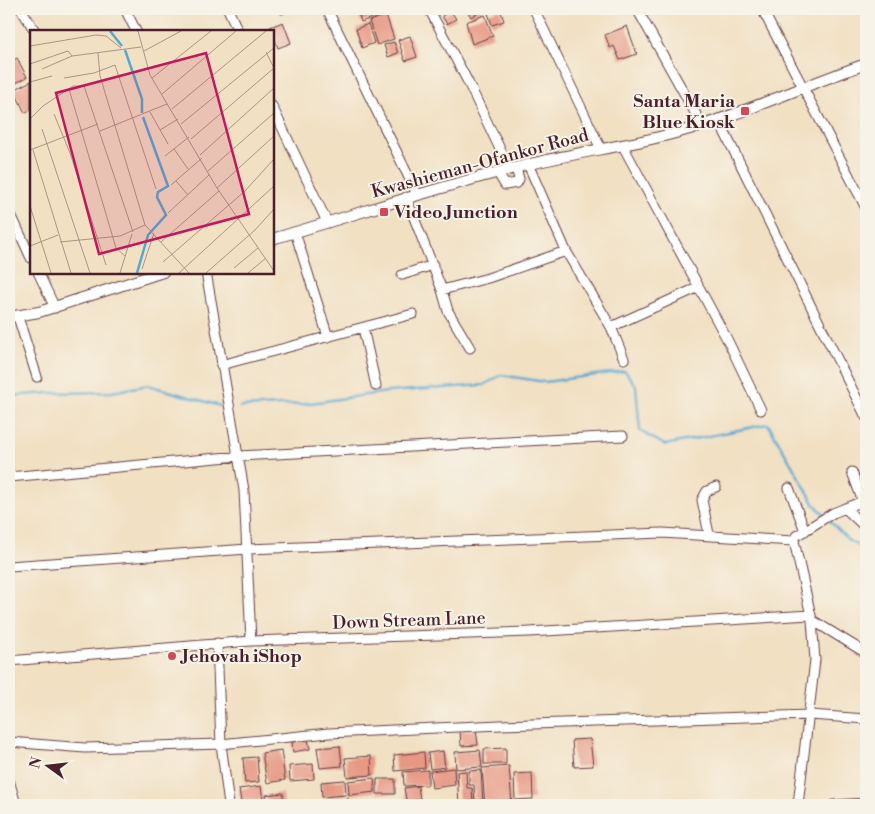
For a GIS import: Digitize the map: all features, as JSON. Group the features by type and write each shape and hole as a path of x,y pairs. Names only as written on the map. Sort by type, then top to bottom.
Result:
{"main road":[{"name":"Kwashieman-Ofankor Road","path":"274,238 417,194 528,164 623,146 702,125 866,64"},
{"path":"13,317 54,308 146,275"}],"street":[{"path":"21,9 34,30"},
{"path":"125,9 136,30"},
{"path":"228,9 238,30"},
{"path":"327,9 417,194"},
{"path":"429,9 518,181 512,184 502,184 498,173"},
{"path":"534,9 601,149"},
{"path":"637,9 702,125"},
{"path":"762,9 866,208"},
{"path":"274,110 327,222"},
{"path":"718,119 866,417"},
{"path":"623,146 699,287 761,410"},
{"path":"528,164 566,250 611,327 624,359"},
{"path":"406,198 433,265 448,310 470,348"},
{"path":"9,210 30,256"},
{"path":"295,232 328,337"},
{"path":"442,290 488,278 566,250"},
{"path":"402,275 433,265"},
{"path":"39,274 54,308"},
{"path":"206,274 221,366 239,456 248,549 251,641"},
{"path":"611,327 699,287"},
{"path":"221,366 413,314"},
{"path":"13,317 37,377"},
{"path":"363,328 376,386"},
{"path":"9,477 239,456 623,436"},
{"path":"798,805 815,660 811,617 794,541 796,536 833,513 864,501 852,472"},
{"path":"709,534 702,500 707,491 716,487"},
{"path":"789,488 805,531"},
{"path":"846,509 866,528"},
{"path":"9,566 248,549 662,533 709,534 794,541"},
{"path":"811,617 866,653"},
{"name":"Down Stream Lane","path":"9,661 251,641 529,632 811,617"},
{"path":"217,644 221,744 229,805"},
{"path":"9,742 85,748 221,744 396,730 810,714 866,719"},
{"path":"9,780 16,805"},
{"path":"833,805 866,803"}],"building":[{"path":"279,9 294,9 281,14"},
{"path":"364,9 375,9 377,16 361,22 359,15 365,13"},
{"path":"378,9 390,9 390,10 379,12"},
{"path":"466,9 481,9 482,11 471,17"},
{"path":"500,9 504,21 492,25 488,13"},
{"path":"451,11 456,19 447,24 442,16"},
{"path":"386,15 394,39 377,45 369,21"},
{"path":"485,15 493,36 472,44 466,22"},
{"path":"283,22 291,43 278,48 274,38 274,30 271,30 270,27"},
{"path":"368,24 374,43 362,48 356,29"},
{"path":"627,26 637,54 620,60 614,46 610,48 605,35"},
{"path":"410,36 417,57 405,61 398,40"},
{"path":"9,41 13,52 9,53"},
{"path":"394,42 398,53 388,57 384,45"},
{"path":"17,58 27,77 12,85 9,79 9,63"},
{"path":"30,82 30,110 25,113 14,90"},
{"path":"476,729 478,745 461,746 460,730"},
{"path":"590,739 593,766 574,767 572,740"},
{"path":"308,740 310,749 293,752 292,742"},
{"path":"340,746 342,766 320,768 317,748"},
{"path":"506,748 506,764 484,764 484,749"},
{"path":"281,750 285,780 267,783 262,753"},
{"path":"480,750 482,767 456,769 455,752"},
{"path":"443,751 445,767 430,769 428,753"},
{"path":"424,752 425,768 395,771 394,755"},
{"path":"371,756 372,775 347,777 345,758"},
{"path":"257,757 259,782 245,783 243,758"},
{"path":"313,764 314,779 290,781 289,766"},
{"path":"509,766 512,805 485,805 482,768"},
{"path":"454,768 455,785 432,788 430,771"},
{"path":"428,770 428,785 404,786 403,772"},
{"path":"481,770 483,805 475,805 474,785 469,785 469,771"},
{"path":"466,771 467,788 472,788 473,805 459,805 457,772"},
{"path":"532,773 533,799 515,800 514,774"},
{"path":"374,778 375,792 349,795 348,781"},
{"path":"377,779 395,779 395,794 377,794"},
{"path":"345,780 346,795 322,797 321,782"},
{"path":"261,786 263,800 241,802 239,789"},
{"path":"418,786 421,805 407,805 404,788"},
{"path":"283,793 284,805 267,805 266,795"},
{"path":"348,798 349,805 332,805 342,802 341,800"}],"waterway":[{"path":"240,407 304,404 387,392 484,385 501,375 545,382 625,371 636,386 640,431 665,445 768,424 815,505 825,515"},
{"path":"9,396 112,392 148,385 220,406"},
{"path":"828,519 848,540 866,550"}],"place":[{"name":"Santa Maria Blue Kiosk","path":"745,111"},
{"name":"Video Junction","path":"384,212"},
{"name":"Jehovah iShop","path":"172,656"}]}
